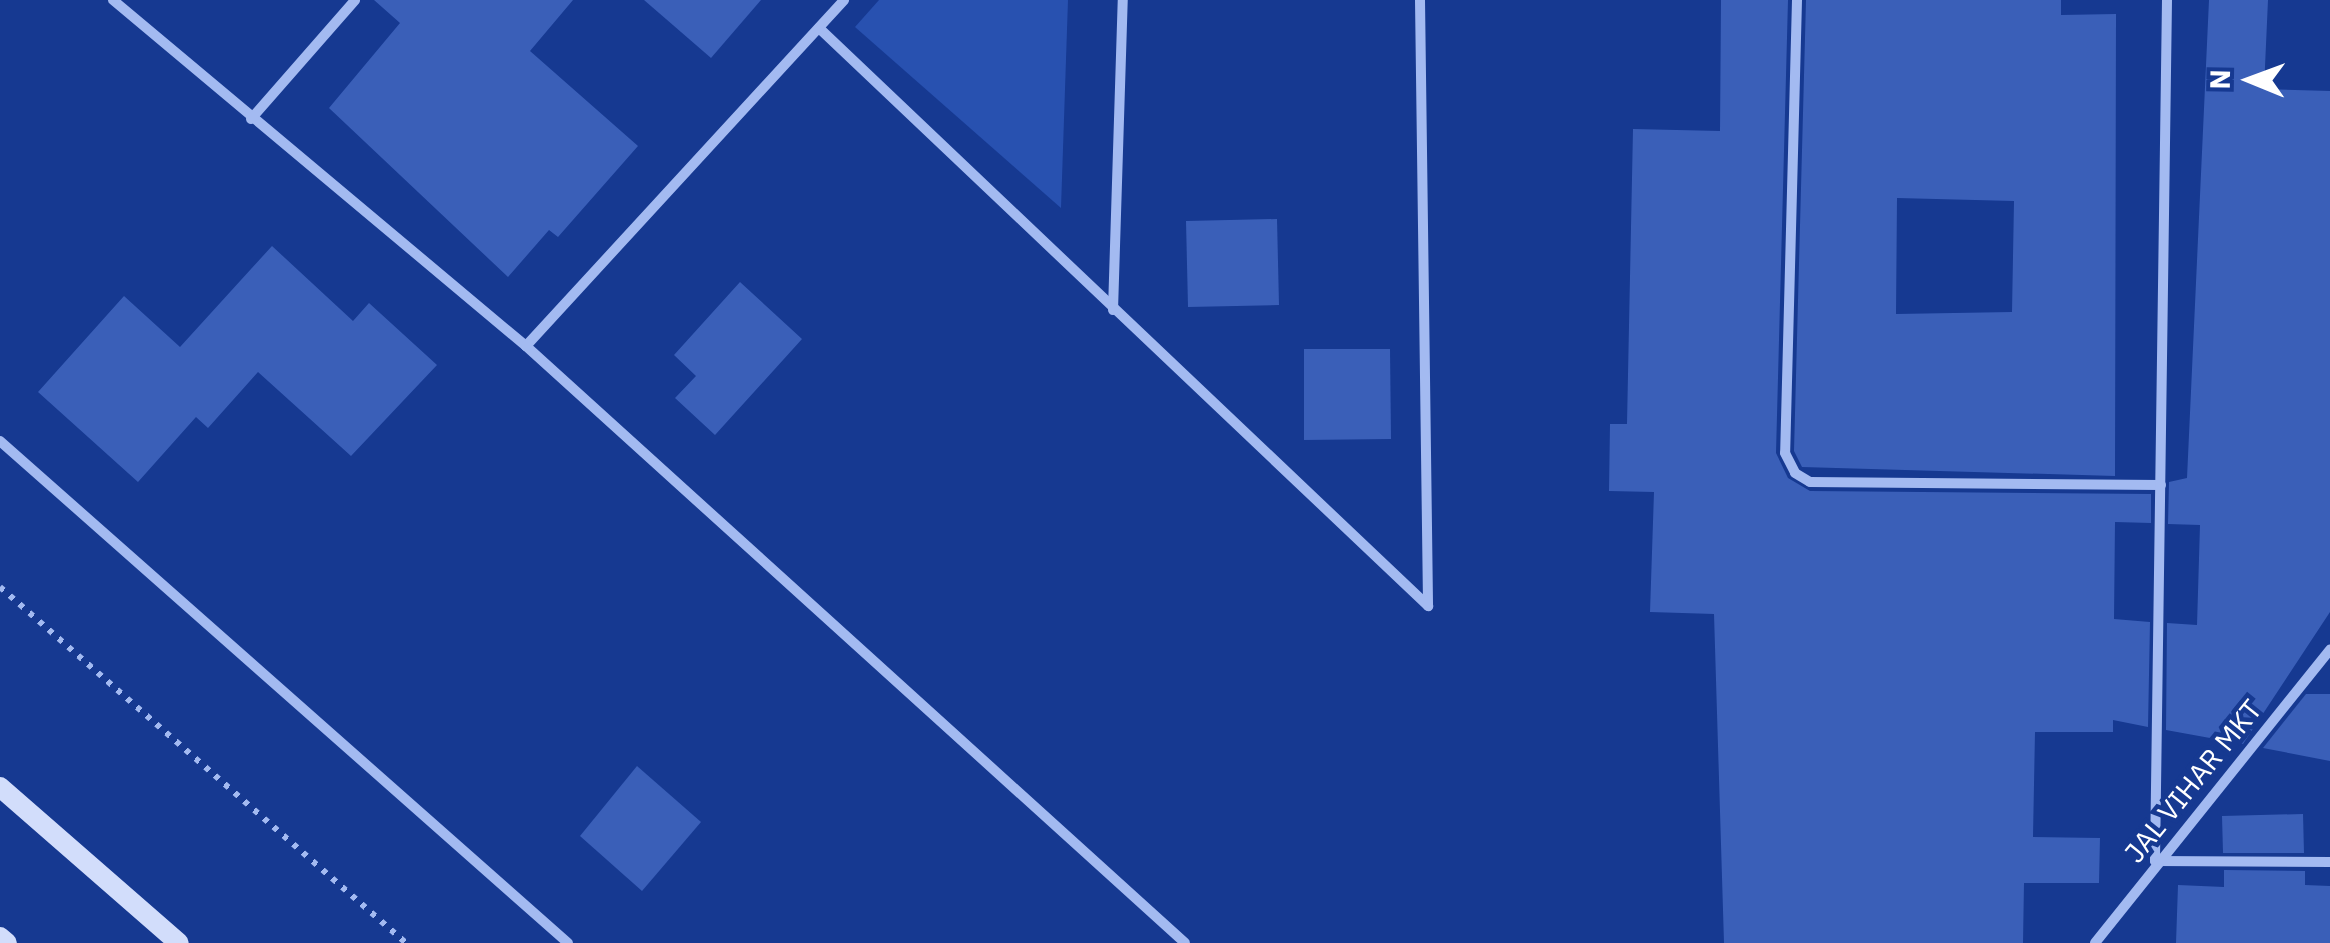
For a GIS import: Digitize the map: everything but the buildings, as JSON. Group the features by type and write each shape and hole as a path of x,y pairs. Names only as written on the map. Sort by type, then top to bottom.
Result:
{"main road":[{"path":"0,787 179,943"},
{"path":"0,936 8,943"}],"street":[{"path":"113,0 526,346 1185,943"},
{"path":"251,119 355,0"},
{"path":"526,346 844,0"},
{"path":"1113,310 1123,0"},
{"path":"819,28 1428,606 1420,0"},
{"path":"1797,0 1785,453 1795,473 1810,482 2161,486"},
{"path":"2167,0 2156,861 2330,862"},
{"path":"0,441 568,943"},
{"name":"JAL VIHAR MKT","path":"2094,943 2156,861 2330,650"}],"path":[{"path":"0,587 406,943"}],"shaded area":[{"path":"879,0 1068,0 1061,208 855,27"}]}
